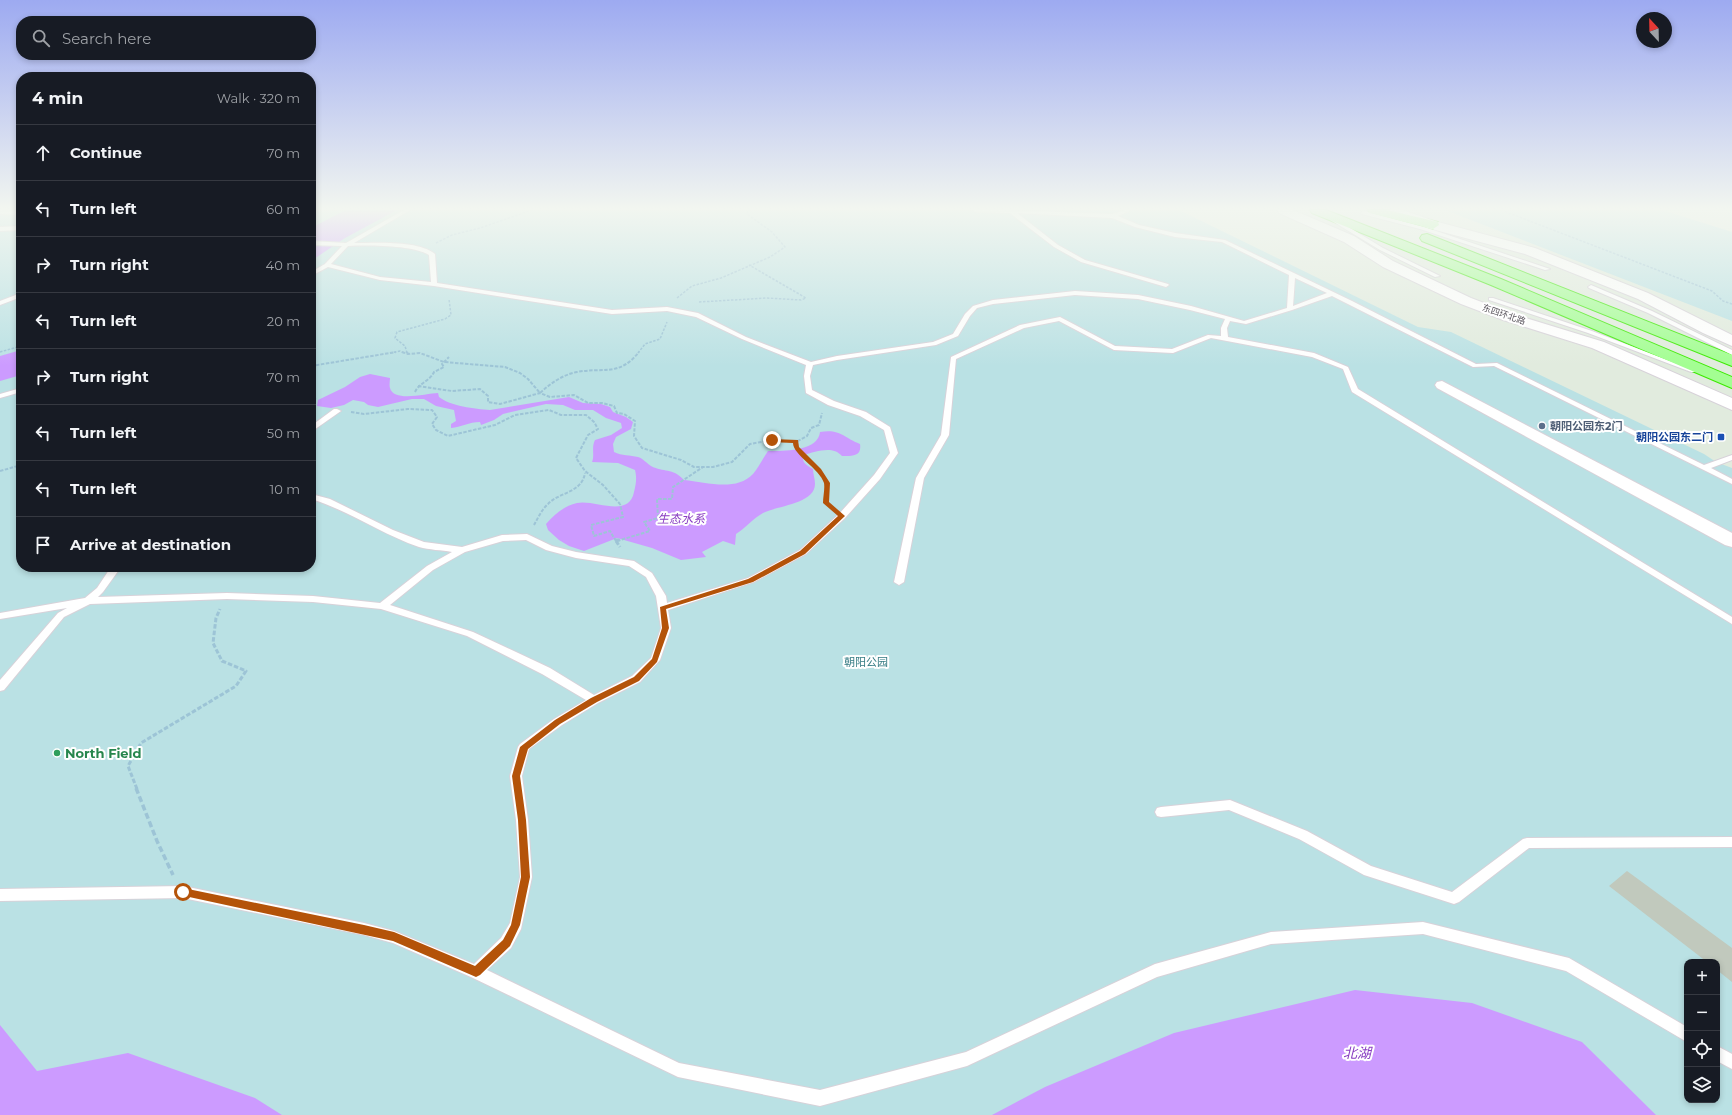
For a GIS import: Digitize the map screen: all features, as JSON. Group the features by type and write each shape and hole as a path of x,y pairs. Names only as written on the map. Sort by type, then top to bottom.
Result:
{"highway":[{"path":"1446,262 1732,384"},
{"path":"1490,262 1732,361"}],"street":[{"name":"东四环北路","path":"1385,262 1466,301 1508,317 1598,345 1732,405"},
{"path":"1559,262 1644,296 1732,341"},
{"path":"1442,385 1732,541"}],"lane":[{"path":"316,271 330,262"},
{"path":"433,262 434,284"},
{"path":"1087,262 1166,285"},
{"path":"1267,262 1350,302 1475,366 1495,364 1732,482"},
{"path":"1407,262 1437,276"},
{"path":"1526,262 1547,269"},
{"path":"327,265 350,273 395,282 434,284 612,312 667,309 684,312 698,315 744,338 810,364 837,358 934,344 956,335 967,315 975,307 993,302 1075,293 1138,297 1191,308 1244,323 1290,309 1331,294"},
{"path":"1290,309 1292,274"},
{"path":"1591,286 1650,312 1732,353"},
{"path":"0,303 16,297"},
{"path":"1490,299 1590,332 1732,384"},
{"path":"899,582 920,478 945,435 953,358 1022,326 1060,319 1114,348 1173,351 1210,336 1314,355 1346,368 1355,390 1732,621"},
{"path":"1225,339 1224,328 1228,319"},
{"path":"662,608 751,580 802,552 842,516 877,477 894,453 887,429 864,414 830,403 809,391 807,376 810,364"},
{"path":"0,396 16,391"},
{"path":"316,426 337,411"},
{"path":"1704,468 1732,457"},
{"path":"316,498 327,501 390,532 422,545 462,550"},
{"path":"382,606 430,568 462,550 502,538 527,537 549,548 576,555 631,563 649,575 660,596 666,628 655,660 636,679 594,700 558,722 524,747 516,776 522,820 526,877 516,925 506,943 476,972"},
{"path":"0,687 61,615 88,601 100,590 113,572"},
{"path":"0,616 88,601 227,596 313,599 382,606 470,634 546,671 594,700"},
{"path":"1160,812 1230,805 1303,835 1368,872 1454,898 1527,843 1732,842"},
{"path":"0,895 183,892 364,929 394,937 476,972 678,1070 820,1098 967,1059 1155,971 1271,938 1423,928 1569,965 1684,1033"},
{"path":"1720,1055 1732,1062"}],"path":[{"path":"1638,262 1712,291 1723,301 1732,304"},
{"path":"684,312 701,300 767,298 801,300 806,298 749,264"},
{"path":"408,354 405,346 395,338 397,332 445,319 451,315 450,301 444,290 434,284"},
{"path":"0,352 16,347"},
{"path":"316,365 400,351 408,354 420,353 444,362 505,367 528,378 540,394"},
{"path":"415,392 418,386 432,378 434,372 444,367 442,364 449,357"},
{"path":"418,386 427,386 452,391 480,389 488,396 488,402 500,404 540,394 550,397 574,396 588,402 614,406 617,414 624,414 635,421 634,436 642,448 681,460 694,467 713,467 732,462 750,444 772,440 796,442 807,436 811,428 819,425 822,412 830,403"},
{"path":"329,417 353,411 364,414 408,409 432,410 437,417 432,424 436,430 448,436 495,426 515,414 549,410 561,415 586,415 594,422 598,430 588,436 576,458 581,469 604,485 612,498 620,504 623,517 591,525 594,536 610,531 616,541 650,531 644,522 658,518 657,499 672,499 673,487 703,467"},
{"path":"796,442 796,447 819,470 827,483 826,503 842,516"},
{"path":"0,471 16,466"},
{"path":"527,537 548,503 572,491 584,480 585,472"},
{"path":"183,892 162,854 128,766 141,742 236,686 246,672 222,661 213,643 216,618 227,596"}],"green space":[{"name":"朝阳公园","path":"0,262 16,262 16,572 316,572 316,262 1285,262 1418,327 1451,332 1704,454 1716,462 1732,468 1732,1115 0,1115"},
{"path":"1580,262 1732,262 1732,321"}],"water":[{"path":"16,351 16,376 0,381 0,356"},
{"name":"生态水系","path":"370,374 390,378 390,388 393,393 398,395 411,396 438,393 439,397 450,403 477,409 490,410 569,397 583,403 601,404 610,407 613,412 626,417 633,422 631,429 616,437 613,444 614,452 638,457 651,466 676,473 684,480 711,484 738,483 746,480 753,474 768,451 782,451 806,447 818,439 820,432 827,431 841,434 860,444 860,448 858,454 853,456 842,456 829,450 803,455 805,464 813,469 815,480 813,491 809,496 794,503 763,513 736,534 735,545 723,541 702,552 706,557 681,560 652,548 617,538 584,551 569,546 559,540 548,530 546,524 560,511 577,503 584,502 618,506 625,505 631,500 636,484 635,470 618,463 592,462 595,440 611,435 622,428 621,423 606,418 593,410 575,410 563,405 546,404 503,414 494,420 481,425 480,422 476,422 451,428 451,424 456,421 454,410 436,406 424,399 412,399 378,407 353,400 344,405 331,408 317,406 318,400 345,387 360,377"},
{"name":"北湖","path":"1355,990 1472,1003 1582,1042 1656,1115 992,1115 1045,1087 1174,1033"},
{"path":"0,1025 37,1071 128,1053 255,1098 282,1115 0,1115"}],"building":[{"path":"1627,871 1732,948 1732,982 1720,972 1720,959 1703,959 1609,886"}],"place":[{"name":"朝阳公园东2门","path":"1542,426"},
{"name":"朝阳公园东二门","path":"1721,437"},
{"name":"North Field","path":"57,753"}],"route":[{"path":"183,892 364,929 394,937 476,972 506,943 516,925 526,877 522,820 516,776 524,747 558,722 594,700 636,679 655,660 666,628 662,608 751,580 802,552 842,516 826,503 827,483 819,470 796,447 796,442 772,440"}]}
